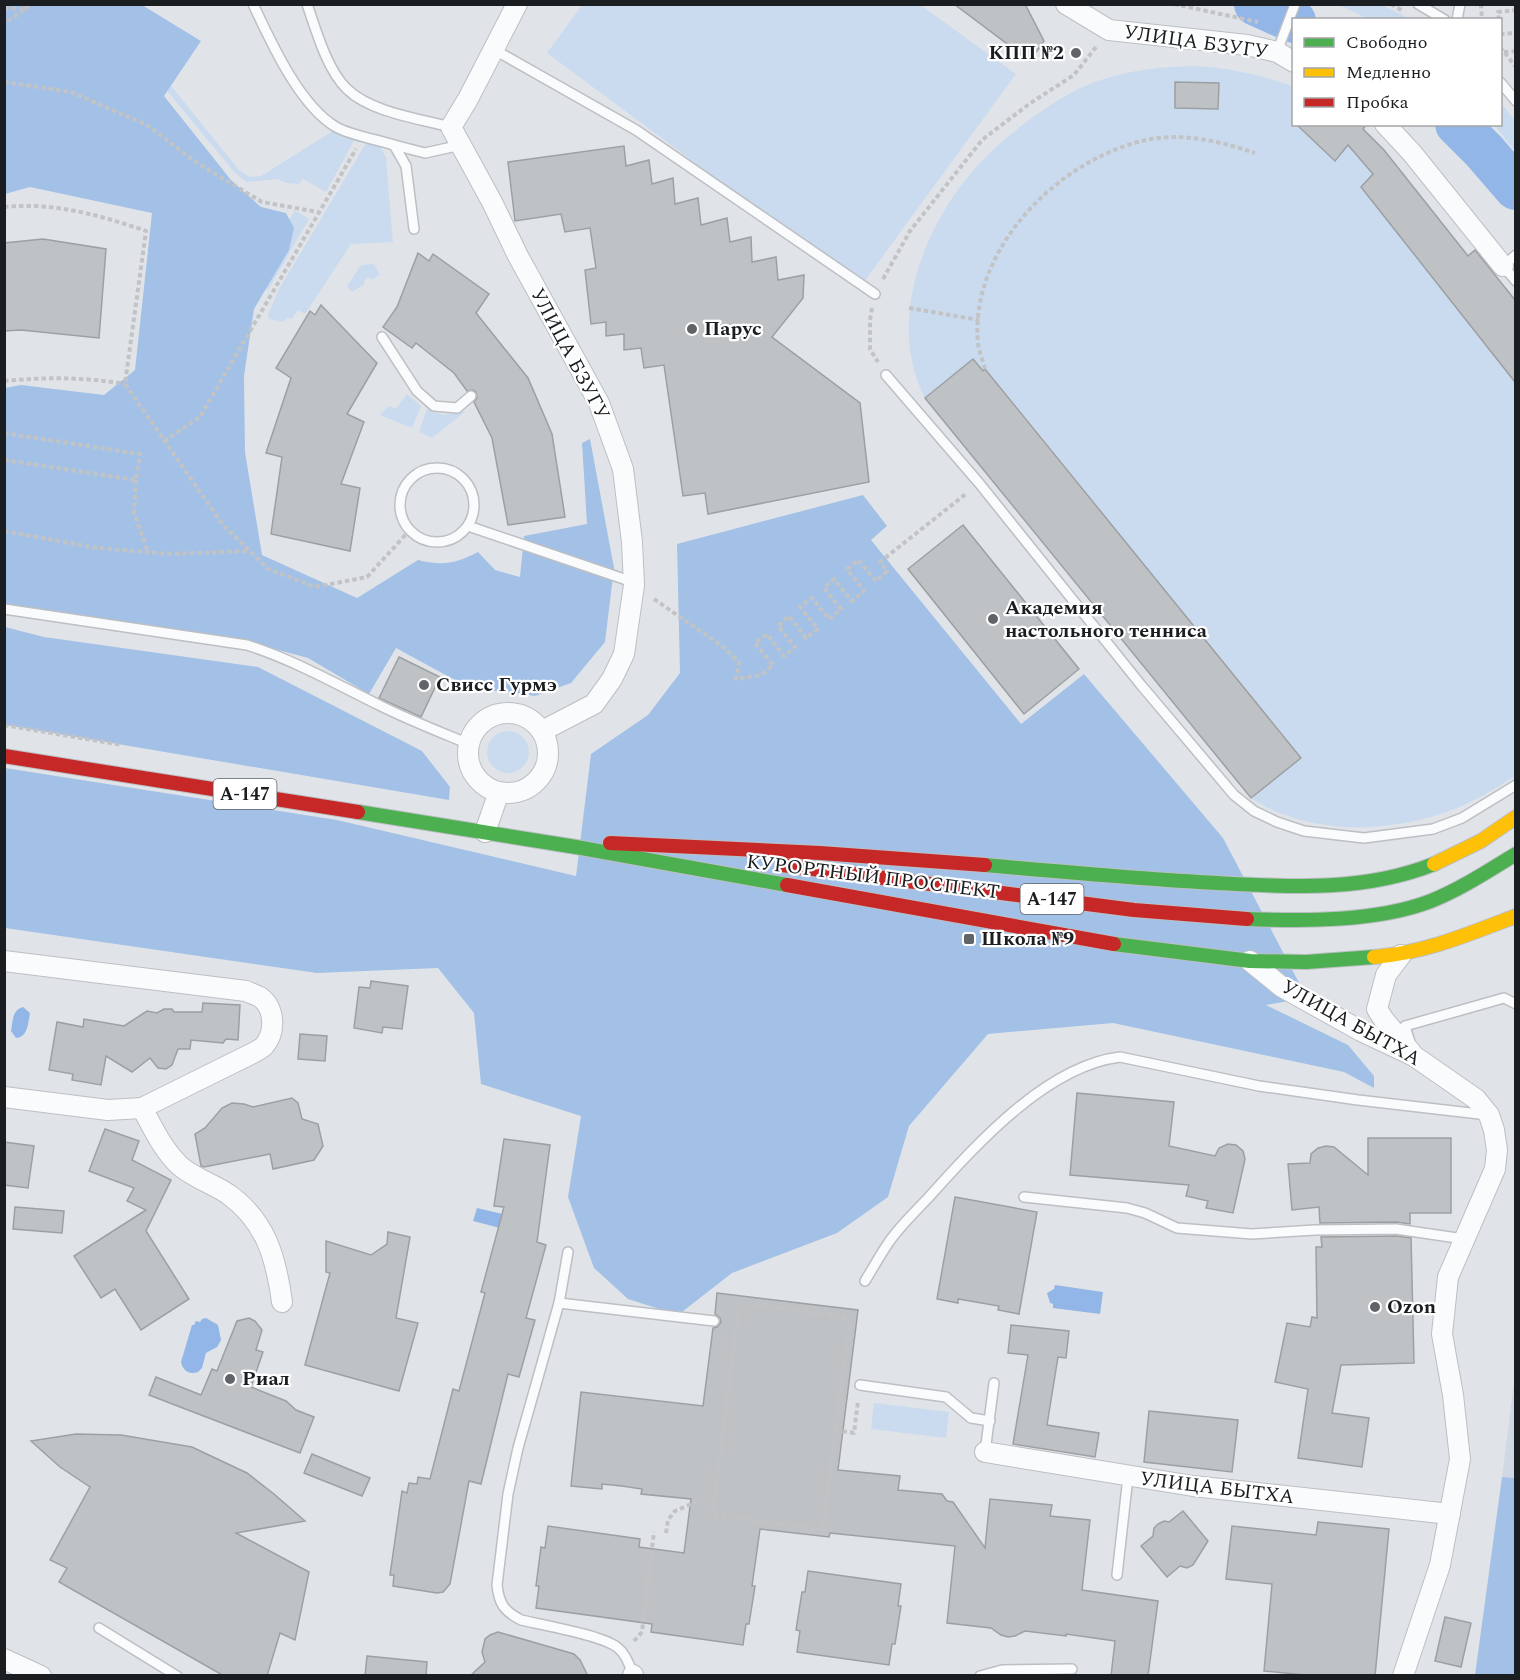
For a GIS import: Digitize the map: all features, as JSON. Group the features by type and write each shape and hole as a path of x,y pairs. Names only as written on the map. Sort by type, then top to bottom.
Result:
{"main road":[{"name":"КУРОРТНЫЙ ПРОСПЕКТ","path":"4,756 576,847 1120,945 1250,961 1306,963 1401,955 1446,944 1515,916"},
{"name":"А-147","path":"603,843 774,849 903,857 1212,883 1295,887 1365,882 1408,874 1478,843 1515,818"},
{"name":"КУРОРТНЫЙ ПРОСПЕКТ","path":"576,847 603,843 1127,909 1215,917 1296,920 1380,913 1417,905 1458,889 1515,854"}],"street":[{"path":"452,127 517,4"},
{"name":"УЛИЦА БЗУГУ","path":"1066,4 1109,30 1247,45 1276,52 1292,61"},
{"path":"1387,126 1509,260"},
{"name":"УЛИЦА БЗУГУ","path":"452,127 518,256 599,403 623,469 632,542 634,585 624,654 612,679 594,704 542,731"},
{"path":"506,713 527,718 542,731 548,751 543,771 537,780 520,791 499,792 481,782 474,774 468,755 469,744 479,726 496,715 506,713"},
{"path":"485,832 499,792"},
{"path":"1401,955 1386,975 1377,1009 1414,1056"},
{"path":"4,961 246,991 260,997 268,1006 272,1017 270,1034 263,1046 142,1108 108,1110 4,1097"},
{"name":"УЛИЦА БЫТХА","path":"1250,961 1282,987 1318,1008 1414,1056 1476,1099 1490,1115"},
{"path":"142,1108 167,1152 181,1167 228,1194 251,1214 266,1238 278,1270 282,1302"},
{"path":"1403,1676 1440,1565 1460,1459 1453,1395 1442,1334 1448,1277 1495,1169 1496,1140 1490,1115"},
{"name":"УЛИЦА БЫТХА","path":"985,1452 1193,1486 1450,1514"},
{"path":"4,1659 41,1676"}],"lane":[{"path":"253,4 280,62 313,106 336,127 394,146 425,153 461,144"},
{"path":"307,4 318,37 332,67 346,88 364,102 452,127"},
{"path":"1276,52 1295,4"},
{"path":"1418,4 1442,18"},
{"path":"493,49 636,130 875,294"},
{"path":"1502,85 1515,101"},
{"path":"394,146 406,166 414,229"},
{"path":"1509,260 1515,281"},
{"path":"382,337 417,391 434,406 457,408 471,396"},
{"path":"886,375 979,483 1141,685 1234,795 1254,811 1304,831 1364,838 1432,829 1462,818 1515,785"},
{"path":"437,468 454,472 468,484 474,495 475,507 468,526 456,538 444,542 431,542 409,531 402,520 399,508 406,484 414,475 437,468"},
{"path":"468,526 624,579 634,585"},
{"path":"4,609 247,645 290,660 382,706 469,744"},
{"path":"1414,1056 1405,1026 1504,998 1515,1002"},
{"path":"865,1281 890,1240 957,1166 1017,1107 1070,1073 1102,1059 1120,1057 1259,1086 1490,1115"},
{"path":"1024,1197 1127,1208 1145,1213 1177,1228 1252,1234 1315,1230 1396,1229 1464,1239"},
{"path":"568,1252 559,1303 518,1448 508,1494 497,1585 498,1597 501,1606 509,1614 521,1620 604,1640 618,1647 628,1660 633,1676"},
{"path":"559,1303 714,1322"},
{"path":"985,1452 994,1383"},
{"path":"860,1385 946,1397 971,1418 990,1421"},
{"path":"1117,1575 1128,1477"},
{"path":"99,1628 177,1676"},
{"path":"980,1676 1002,1670 1072,1668"}],"path":[{"path":"4,24 32,4"},
{"path":"1174,4 1258,22"},
{"path":"4,8 25,9"},
{"path":"1499,18 1498,12 1515,10"},
{"path":"886,375 870,349 870,320 875,294 910,231 982,141 1029,104 1074,75 1109,30"},
{"path":"1502,50 1515,67"},
{"path":"1504,52 1515,51"},
{"path":"4,82 70,92 147,125 197,163 262,202 318,212"},
{"path":"164,441 200,417 364,136"},
{"path":"985,369 978,344 983,295 992,268 1004,244 1019,220 1039,198 1092,160 1122,146 1153,139 1189,138 1222,142 1255,153"},
{"path":"4,207 57,207 105,217 146,231 125,384 223,525 268,569 315,587 367,577 409,531"},
{"path":"909,308 979,320"},
{"path":"4,381 47,377 93,378 125,384"},
{"path":"4,433 140,453 134,513 148,552"},
{"path":"4,460 136,480"},
{"path":"634,585 722,646 739,662 736,679 761,675 773,665 755,644 766,634 784,656 795,647 778,626 789,616 806,638 818,628 800,607 812,598 829,619 841,609 824,588 834,579 852,601 864,591 847,569 858,560 876,581 887,572 880,562 979,483"},
{"path":"4,531 97,548 171,554 249,551"},
{"path":"745,1305 842,1316 848,1322 823,1529 712,1515 715,1494 740,1308 745,1305"},
{"path":"835,1430 854,1433 856,1415"},
{"path":"666,1533 668,1520 675,1511 715,1494"},
{"path":"642,1632 654,1532"}],"shaded area":[{"path":"919,4 1016,74 861,286 547,53 582,5"},
{"path":"5,5 142,5 201,41 164,96 231,180 261,207 286,213 294,228 289,250 254,309 244,376 245,452 262,555 357,598 418,560 449,563 478,552 495,570 520,577 524,536 587,524 582,443 590,439 614,568 605,642 571,683 535,696 505,691 475,691 396,648 369,694 308,658 248,642 5,606 5,388 21,385 104,395 135,370 152,213 30,187 5,194"},
{"path":"1339,5 1382,5 1408,18 1366,18"},
{"path":"1192,66 1218,68 1268,78 1292,86 1292,126 1359,126 1384,150 1467,255 1475,249 1515,300 1515,776 1455,809 1398,824 1346,827 1296,819 1251,798 925,398 914,371 909,342 909,313 914,284 935,227 967,178 1001,143 1028,121 1069,94 1113,76 1160,68"},
{"path":"164,77 239,170 250,177 261,176 336,129 356,137 326,192 303,179 299,184 285,183 278,179 246,182 234,172 159,81"},
{"path":"1502,104 1515,121 1515,151 1495,126 1502,126"},
{"path":"368,140 380,146 386,158 393,242 351,244 305,314 298,310 292,319 286,318 284,322 269,319 268,315 279,289"},
{"path":"295,210 309,219 268,290 254,282"},
{"path":"374,264 380,275 371,280 369,277 364,281 365,284 352,292 347,286 361,265"},
{"path":"407,394 421,406 412,428 380,415 389,406 396,409"},
{"path":"427,409 443,415 466,411 432,438 419,432"},
{"path":"863,495 887,526 871,540 1021,724 1084,674 1223,838 1307,998 1266,1005 1348,1045 1374,1076 1374,1088 1344,1072 1113,1023 988,1034 909,1126 888,1197 837,1233 732,1273 678,1315 628,1299 594,1268 568,1197 581,1116 481,1084 474,1013 438,968 317,973 5,928 5,768 337,820 576,876 591,754 648,715 680,673 677,544"},
{"path":"5,627 44,637 258,667 422,751 450,787 449,800 5,725"},
{"path":"508,731 516,732 523,737 528,744 528,760 523,767 516,772 508,773 500,772 493,767 488,760 487,752 488,744 493,737 500,732"},
{"path":"23,1007 30,1013 28,1025 23,1035 16,1038 11,1031 13,1020 15,1013"},
{"path":"477,1208 507,1215 504,1229 473,1221"},
{"path":"1055,1285 1103,1292 1100,1314 1053,1308 1047,1293 1054,1289"},
{"path":"206,1318 218,1325 221,1340 217,1347 206,1353 202,1368 198,1372 189,1373 181,1362 192,1325"},
{"path":"1515,1375 1515,1478 1502,1477"},
{"path":"874,1403 949,1412 946,1438 871,1429"},
{"path":"1502,1477 1515,1478 1515,1675 1475,1675"}],"building":[{"path":"954,4 1025,4 1044,41 1030,61"},
{"path":"1175,82 1219,83 1218,109 1175,108"},
{"path":"1298,126 1365,126 1363,129 1384,150 1468,256 1475,250 1515,300 1515,382 1361,187 1373,174 1348,145 1335,161"},
{"name":"Парус","path":"624,146 626,166 649,160 652,184 673,178 675,204 698,198 701,225 727,218 730,242 751,237 752,262 776,257 778,280 804,275 803,298 772,337 860,403 869,482 708,514 705,493 683,496 664,365 644,368 641,348 624,350 624,334 606,336 606,322 591,324 585,270 596,268 590,228 565,232 561,214 515,221 508,162"},
{"path":"43,239 106,249 99,338 21,330 4,331 4,243"},
{"path":"418,253 429,261 433,254 489,294 476,313 528,378 552,434 565,517 508,525 492,438 474,402 477,398 476,392 467,391 454,373 416,343 412,348 383,327 397,307"},
{"path":"321,305 377,363 347,414 364,422 341,484 360,488 350,551 271,534 282,457 266,453 291,378 276,368 310,311 315,315"},
{"path":"973,359 983,371 985,369 1301,758 1251,798 925,398"},
{"name":"Академия настольного тенниса","path":"963,525 1079,669 1024,714 908,569"},
{"path":"399,657 440,677 421,717 379,698"},
{"path":"371,981 408,986 402,1029 383,1027 382,1033 354,1028 359,987 370,988"},
{"path":"203,1003 240,1005 238,1040 226,1039 223,1043 191,1040 190,1049 178,1049 172,1065 166,1069 158,1068 150,1058 132,1072 106,1056 101,1085 72,1080 73,1074 49,1070 57,1022 83,1027 84,1019 124,1026 147,1011 157,1013 164,1009 172,1009 174,1012 202,1012"},
{"path":"300,1034 327,1036 325,1061 298,1059"},
{"path":"1077,1093 1174,1102 1169,1146 1215,1156 1219,1148 1228,1144 1236,1145 1243,1151 1245,1159 1233,1213 1206,1208 1208,1201 1186,1196 1189,1185 1070,1175"},
{"path":"292,1098 298,1103 302,1119 318,1124 323,1146 314,1160 273,1169 270,1154 201,1166 195,1134 205,1128 222,1108 232,1103 253,1107"},
{"path":"105,1129 139,1141 132,1160 171,1180 146,1231 189,1299 141,1330 115,1289 101,1298 74,1256 146,1210 127,1201 134,1188 89,1171"},
{"path":"1368,1138 1451,1138 1451,1213 1410,1213 1410,1224 1396,1222 1320,1223 1319,1207 1292,1210 1288,1164 1310,1163 1311,1154 1318,1148 1334,1147 1368,1175"},
{"path":"504,1139 550,1145 537,1242 546,1245 526,1318 535,1320 519,1377 508,1374 481,1484 469,1481 450,1584 443,1592 437,1593 393,1586 394,1575 390,1575 402,1491 407,1493 409,1483 417,1484 418,1477 430,1479 453,1389 459,1391 485,1293 481,1292 504,1207 494,1206"},
{"path":"4,1142 34,1146 28,1188 4,1185"},
{"path":"955,1197 1037,1212 1019,1314 998,1310 999,1306 958,1299 958,1303 937,1299"},
{"path":"15,1207 64,1211 62,1233 13,1229"},
{"path":"388,1232 410,1237 396,1318 418,1323 399,1391 305,1365 330,1273 326,1272 326,1241 371,1255 387,1244"},
{"path":"1396,1236 1411,1238 1414,1363 1341,1365 1332,1413 1369,1418 1362,1467 1298,1458 1308,1389 1275,1382 1287,1323 1310,1327 1312,1317 1317,1318 1316,1247 1322,1247 1321,1237"},
{"path":"717,1293 858,1310 838,1470 900,1476 898,1490 942,1494 947,1501 953,1502 985,1548 990,1499 1052,1505 1050,1516 1090,1520 1082,1590 1158,1601 1148,1676 1111,1676 1115,1641 1025,1631 1008,1637 991,1628 947,1623 955,1546 830,1533 829,1537 760,1529 752,1586 755,1586 743,1645 651,1632 652,1624 536,1608 541,1547 545,1548 548,1526 640,1539 639,1547 684,1553 691,1499 641,1494 642,1489 622,1486 602,1484 602,1489 571,1486 581,1392 703,1406 713,1328 721,1322 715,1314"},
{"name":"Риал","path":"249,1318 255,1321 262,1330 256,1350 263,1352 251,1387 286,1401 296,1410 314,1417 300,1453 149,1395 156,1377 201,1395 212,1369 217,1371 237,1321"},
{"path":"1011,1325 1069,1331 1066,1358 1058,1357 1047,1425 1099,1433 1095,1457 1013,1444 1028,1355 1008,1353"},
{"path":"1149,1411 1238,1420 1232,1472 1144,1462"},
{"path":"76,1434 121,1435 192,1447 247,1473 305,1521 236,1533 309,1572 295,1640 280,1633 267,1676 224,1676 59,1582 67,1568 50,1560 90,1487 60,1467 31,1441"},
{"path":"312,1454 370,1478 362,1496 304,1473"},
{"path":"1183,1511 1208,1541 1193,1565 1187,1568 1180,1566 1167,1577 1141,1546 1153,1536 1154,1528 1158,1524 1164,1521 1169,1522"},
{"path":"1318,1522 1389,1529 1375,1676 1315,1676 1264,1671 1272,1584 1226,1579 1232,1526 1316,1535"},
{"path":"808,1571 901,1584 898,1606 901,1606 889,1665 797,1652 800,1631 796,1630"},
{"path":"1445,1617 1471,1623 1461,1667 1435,1661"},
{"path":"498,1632 574,1654 580,1660 588,1676 470,1676 485,1662 482,1652 485,1639"},
{"path":"367,1656 427,1662 426,1676 365,1676"}],"waterway":[{"path":"1256,4 1292,20"},
{"path":"1459,126 1516,188"}],"traffic: fast":[{"path":"358,812 576,847 787,885"},
{"path":"1247,919 1340,919 1410,908 1453,891 1516,854"},
{"path":"985,865 1159,879 1300,886 1381,879 1434,864"},
{"path":"1114,944 1250,961 1306,962 1374,957"}],"traffic: slow":[{"path":"1434,864 1481,841 1516,817"},
{"path":"1374,957 1429,947 1516,916"}],"traffic: jam":[{"path":"4,756 358,812"},
{"path":"610,843 820,853 985,865"},
{"path":"782,865 1134,910 1247,919"},
{"path":"787,885 1114,944"}],"place":[{"name":"КПП №2","path":"1076,53"},
{"name":"Парус","path":"692,329"},
{"name":"Академия настольного тенниса","path":"993,619"},
{"name":"Свисс Гурмэ","path":"424,685"},
{"name":"Школа №9","path":"969,939"},
{"name":"Ozon","path":"1375,1307"},
{"name":"Риал","path":"230,1379"}]}
